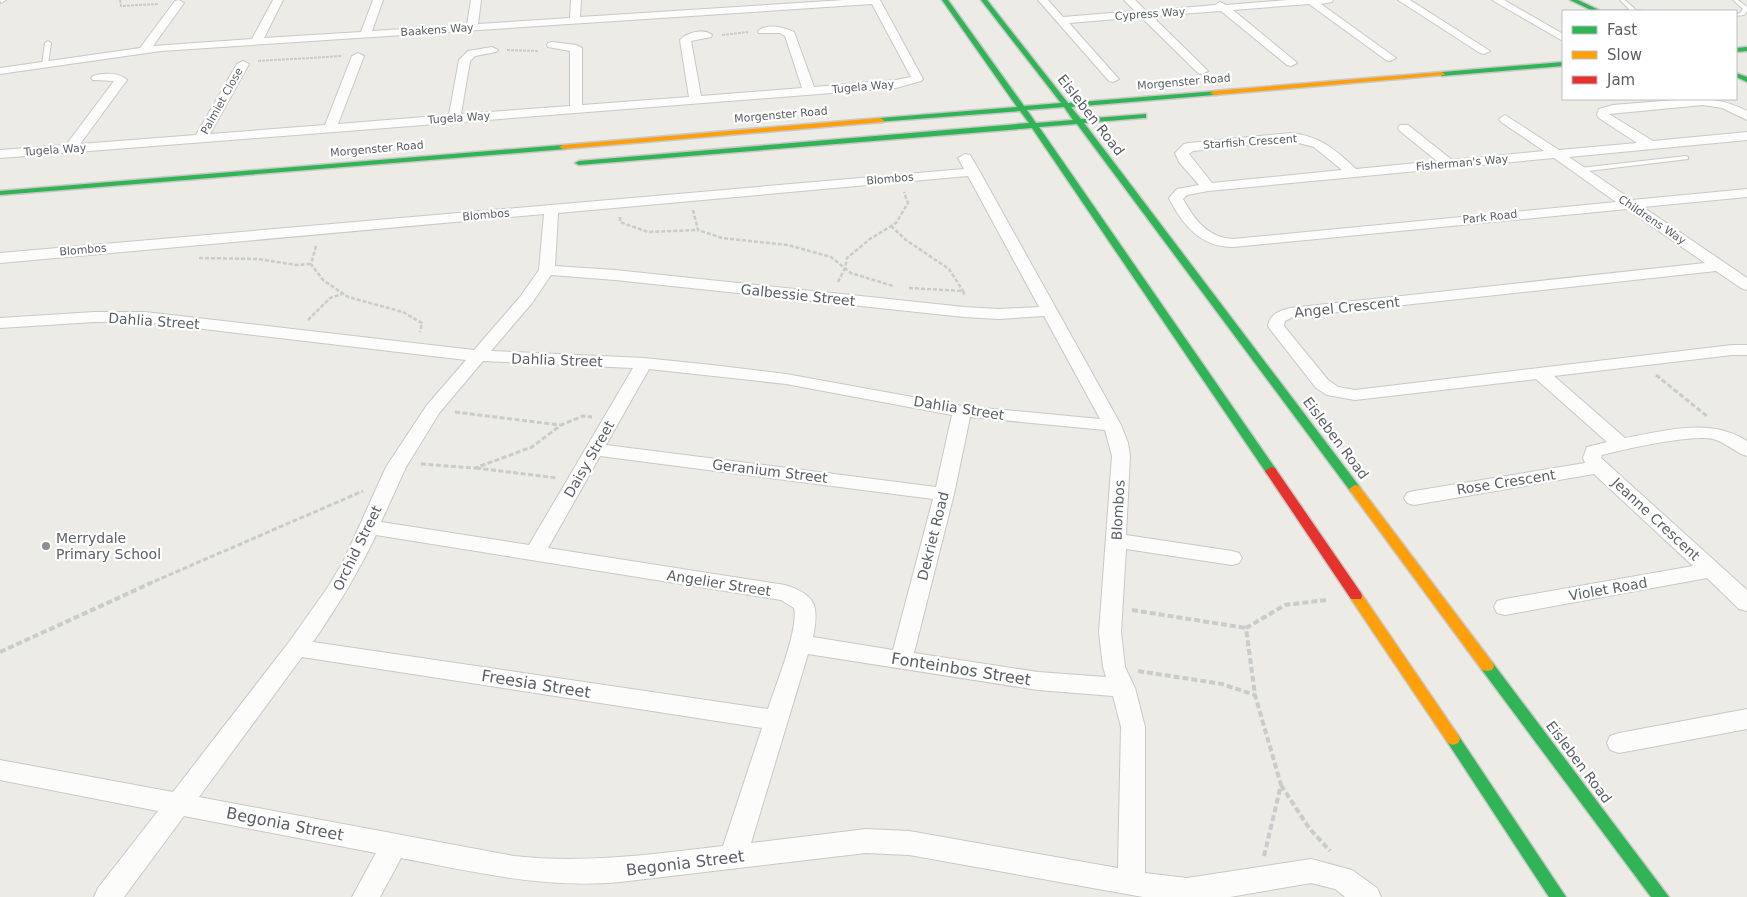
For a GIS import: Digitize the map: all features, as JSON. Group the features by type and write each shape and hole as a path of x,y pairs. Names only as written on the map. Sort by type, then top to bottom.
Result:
{"main road":[{"path":"945,0 1010,94 1035,126 1423,695 1558,897"},
{"name":"Eisleben Road","path":"984,0 1080,122 1661,897"},
{"path":"1574,0 1596,10"},
{"name":"Morgenster Road","path":"0,193 1562,64"},
{"path":"568,164 1158,115"}],"street":[{"path":"256,42 278,0"},
{"path":"366,34 378,0"},
{"path":"472,28 476,0"},
{"path":"575,20 576,0"},
{"path":"875,0 916,74 917,80"},
{"name":"Baakens Way","path":"0,70 144,50 750,9 777,4 875,0"},
{"path":"1043,0 1113,79"},
{"path":"1129,0 1202,71"},
{"path":"1214,0 1291,63"},
{"name":"Cypress Way","path":"1061,20 1328,0"},
{"path":"1403,0 1484,50"},
{"path":"1497,0 1562,37"},
{"path":"1310,1 1390,58"},
{"path":"676,2 679,14"},
{"path":"144,50 179,3"},
{"path":"763,31 782,30 790,34 809,91"},
{"path":"696,100 685,40 691,36 707,35"},
{"path":"552,45 576,48 576,109"},
{"path":"454,119 465,60 472,53 492,50"},
{"path":"330,128 358,56"},
{"name":"Palmiet Close","path":"201,138 243,64"},
{"path":"70,148 121,80 116,78 97,78"},
{"name":"Tugela Way","path":"0,154 896,84 917,80"},
{"path":"1650,145 1607,118 1603,115 1603,112 1613,109 1703,101 1725,105 1747,116"},
{"name":"Childrens Way","path":"1505,118 1747,285"},
{"path":"1404,128 1449,164"},
{"name":"Fisherman's Way","path":"1178,194 1191,189 1208,187 1747,136"},
{"name":"Starfish Crescent","path":"1208,187 1184,159 1182,152 1189,146 1291,137 1305,138 1322,145 1352,173"},
{"name":"Blombos","path":"0,258 900,178 969,165 1112,425 1119,443 1121,456 1110,632 1118,677 1130,707 1133,727 1131,882"},
{"name":"Park Road","path":"1178,194 1176,198 1178,202 1203,234 1217,241 1233,243 1747,192"},
{"path":"547,270 551,210"},
{"name":"Angel Crescent","path":"1719,266 1290,313 1280,316 1276,322 1278,330 1322,384 1333,391 1348,395 1362,395 1732,350 1747,350"},
{"name":"Galbessie Street","path":"547,270 615,275 974,313 1048,311"},
{"name":"Orchid Street","path":"108,897 297,648 336,592 370,527 396,467 433,409 526,300 547,270"},
{"name":"Dahlia Street","path":"0,323 94,317 145,317 479,356 644,364 786,379 962,411 1085,424 1112,425"},
{"name":"Daisy Street","path":"534,554 644,364"},
{"path":"1540,373 1621,444"},
{"name":"Dekriet Road","path":"901,660 944,494 962,411"},
{"name":"Jeanne Crescent","path":"1747,450 1727,436 1707,432 1621,444 1594,451 1593,460 1747,603"},
{"name":"Geranium Street","path":"595,449 944,494"},
{"name":"Rose Crescent","path":"1414,498 1599,467"},
{"name":"Angelier Street","path":"370,527 785,593 800,599 806,609 800,644 733,857"},
{"path":"1116,540 1232,558"},
{"name":"Violet Road","path":"1505,607 1711,570"},
{"name":"Fonteinbos Street","path":"800,644 1038,681 1118,677"},
{"name":"Freesia Street","path":"297,648 775,720"},
{"path":"1619,744 1747,719"},
{"name":"Begonia Street","path":"0,770 394,846 514,868 553,873 602,872 841,844 887,841 909,842 1131,882 1187,890 1210,888 1311,871 1342,879 1367,897"},
{"path":"366,897 394,846"}],"lane":[{"path":"1622,0 1635,10"},
{"path":"1736,0 1746,9 1742,14 1737,15"},
{"path":"45,64 48,42"},
{"path":"1580,170 1686,158"}],"path":[{"path":"120,0 121,6 179,3"},
{"path":"707,35 753,31 756,28 750,9"},
{"path":"492,50 547,50 552,45"},
{"path":"243,64 327,55 358,56"},
{"path":"829,298 845,268 847,258 870,239 896,223 908,203 900,178"},
{"path":"685,197 691,204 698,230"},
{"path":"619,203 620,222 648,232 698,230 722,238 788,245 831,258 851,272 895,287"},
{"path":"891,226 906,240 949,269 974,313"},
{"path":"311,264 322,229"},
{"path":"180,242 174,254 191,258 258,259 296,265 311,264"},
{"path":"311,264 323,280 348,297 403,312 422,323 421,332 412,349"},
{"path":"905,288 963,291"},
{"path":"292,335 330,298 343,294"},
{"path":"1638,361 1712,421 1707,432"},
{"path":"433,409 561,425"},
{"path":"475,468 532,447 561,425 583,416 612,419"},
{"path":"396,467 424,463 576,481"},
{"path":"0,652 109,602 363,491 384,493"},
{"path":"1129,609 1246,628 1285,605 1326,600"},
{"path":"1246,628 1255,695 1281,785 1309,828 1336,859"},
{"path":"1118,677 1222,684 1255,695"},
{"path":"1263,860 1281,785"}],"traffic: fast":[{"path":"945,0 1072,179 1271,471"},
{"path":"984,0 1079,122 1355,489"},
{"path":"1573,0 1596,10"},
{"path":"1737,50 1747,49"},
{"path":"1442,74 1562,64"},
{"path":"1737,75 1747,80"},
{"path":"880,120 1214,93"},
{"path":"579,163 1143,116"},
{"path":"0,193 563,147"},
{"path":"1487,666 1661,897"},
{"path":"1453,739 1558,897"}],"traffic: slow":[{"path":"1214,93 1442,74"},
{"path":"563,147 880,120"},
{"path":"1355,489 1487,666"},
{"path":"1356,596 1453,739"}],"traffic: jam":[{"path":"1271,471 1356,596"}],"place":[{"name":"Merrydale Primary School","path":"46,546"}]}
